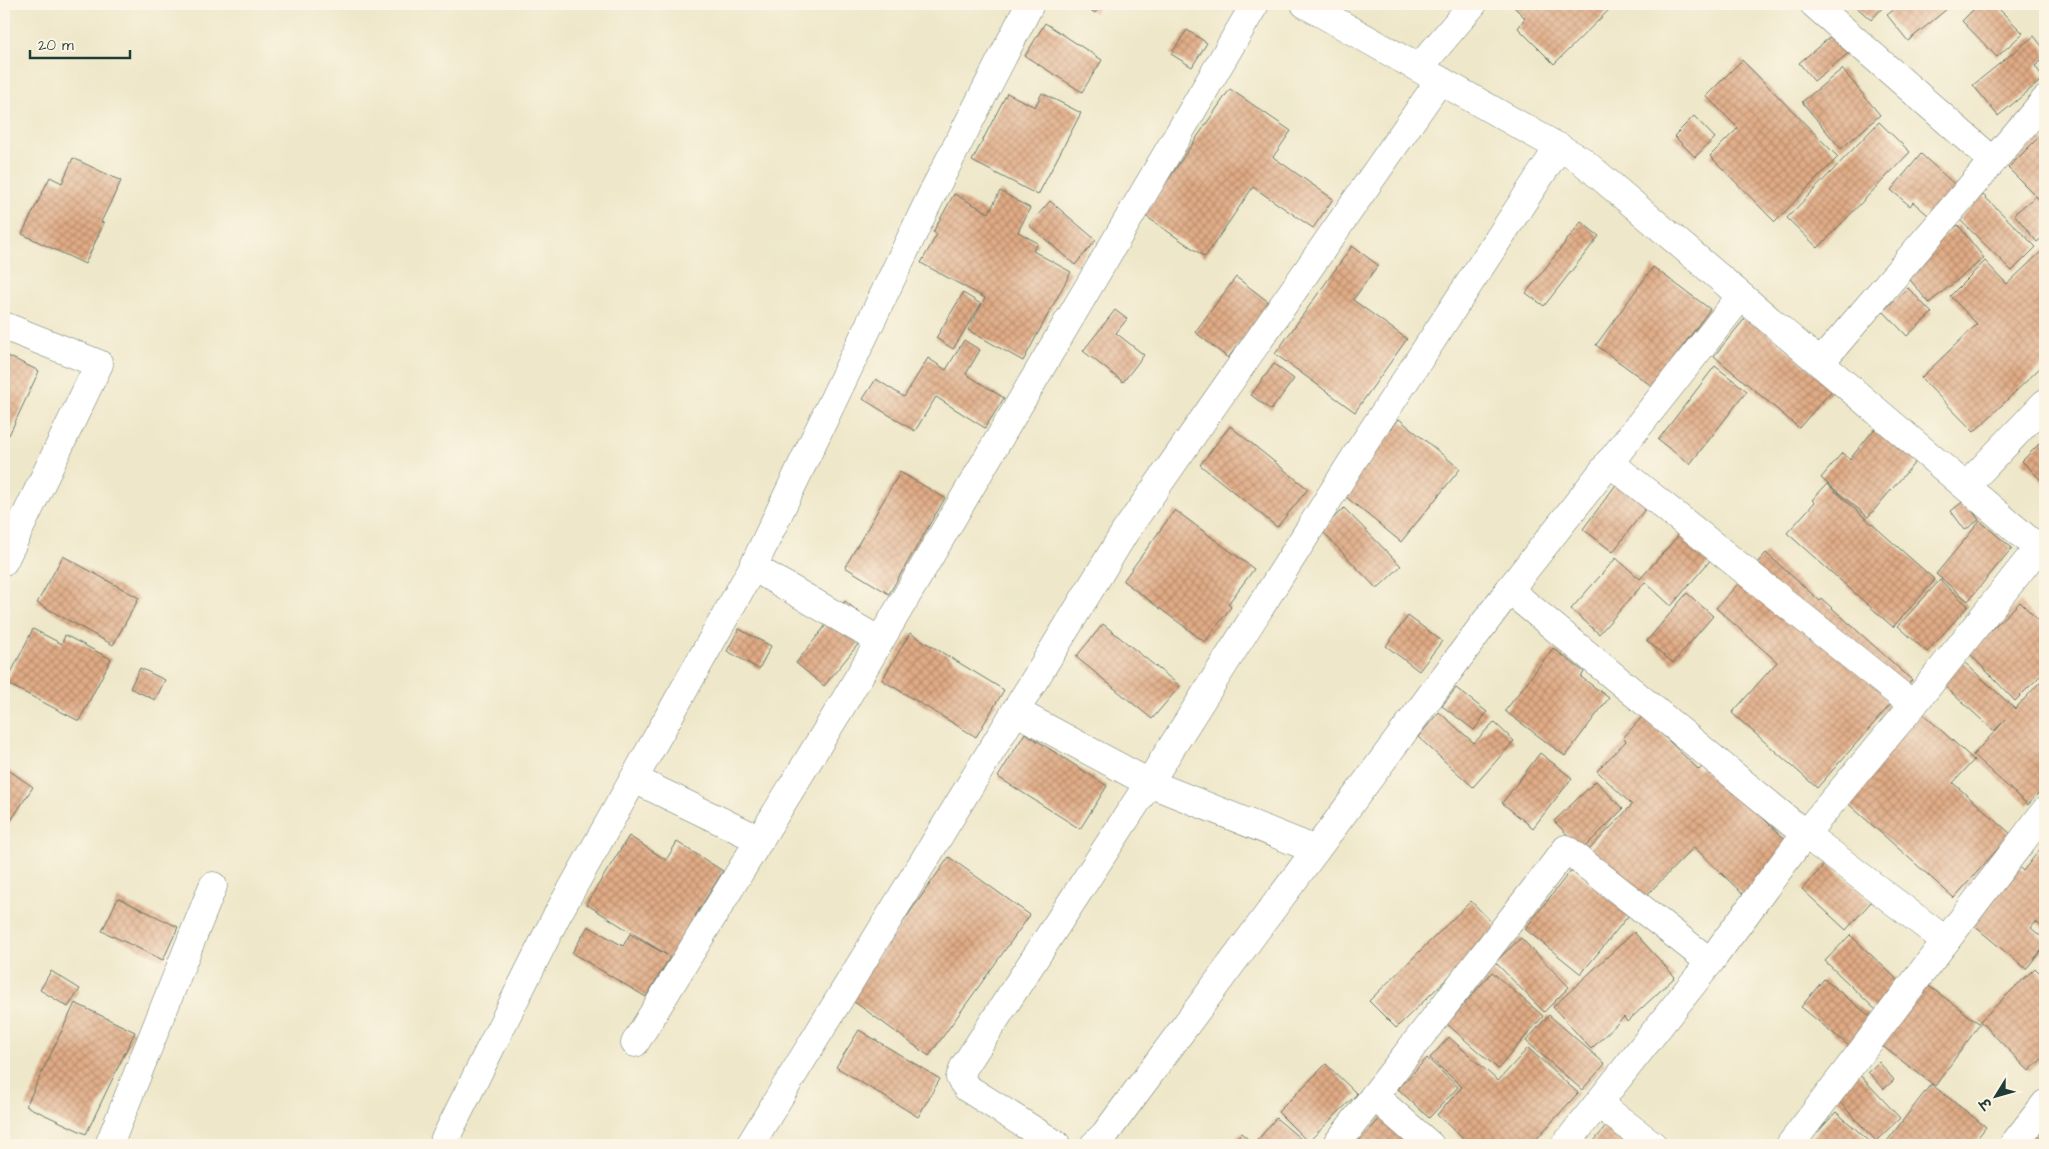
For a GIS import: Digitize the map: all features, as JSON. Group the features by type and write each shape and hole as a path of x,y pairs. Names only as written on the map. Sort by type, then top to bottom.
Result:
{"street":[{"path":"442,1145 556,917 753,567 933,192 1030,4"},
{"path":"635,1044 880,641 1255,4"},
{"path":"1305,4 1581,160 2041,551 1805,834 1710,962 1565,1145"},
{"path":"750,1145 1125,532 1429,74 1472,4"},
{"path":"1814,4 1993,161"},
{"path":"1820,363 2045,100"},
{"path":"1057,1145 967,1088 960,1078 964,1068 1149,783 1357,454 1559,147"},
{"path":"1094,1145 1105,1134 1509,590 1741,296"},
{"path":"4,326 99,364 4,561"},
{"path":"1966,486 2045,403"},
{"path":"1609,462 1912,705"},
{"path":"753,567 880,641"},
{"path":"1509,590 1805,834 1946,941"},
{"path":"1015,711 1149,783 1316,850"},
{"path":"634,779 760,840"},
{"path":"1790,1145 2045,811"},
{"path":"1336,1145 1566,849 1710,962"},
{"path":"109,1145 213,886"},
{"path":"1374,1096 1430,1145"},
{"path":"1599,1104 1653,1145"},
{"path":"2014,1145 2045,1104"}],"building":[{"path":"1080,4 1101,4 1095,13"},
{"path":"1511,4 1615,4 1554,64 1518,28 1525,18"},
{"path":"1853,4 1886,4 1871,20"},
{"path":"1901,4 1953,4 1908,41 1887,15"},
{"path":"1979,4 1994,4 2023,33 1997,57 1962,21"},
{"path":"1045,23 1102,60 1082,92 1025,56"},
{"path":"1187,30 1207,43 1192,67 1171,54"},
{"path":"1836,32 1851,51 1814,81 1799,63"},
{"path":"2034,36 2045,50 2045,58 2035,66 2044,78 1998,116 1973,85"},
{"path":"1742,60 1838,157 1775,222 1710,156 1738,128 1706,96"},
{"path":"1842,69 1880,115 1841,149 1802,102"},
{"path":"1230,89 1291,131 1273,157 1333,199 1313,228 1253,187 1205,257 1144,215"},
{"path":"1007,93 1035,107 1042,93 1081,113 1038,195 972,161"},
{"path":"1694,116 1715,138 1695,157 1674,136"},
{"path":"1879,122 1910,152 1818,248 1787,218"},
{"path":"2039,137 2045,143 2045,205 2008,168"},
{"path":"1921,154 1963,192 1936,222 1913,202 1910,206 1891,190"},
{"path":"73,158 121,181 101,222 104,223 85,264 22,234 50,177 62,183"},
{"path":"1000,191 1030,208 1018,232 1038,243 1033,251 1071,272 1023,361 968,330 985,298 921,263 937,234 933,232 954,194 989,213"},
{"path":"1983,195 2036,247 2012,271 1959,219"},
{"path":"2036,196 2045,207 2045,235 2037,242 2014,214"},
{"path":"1050,201 1096,240 1075,265 1029,225"},
{"path":"1581,222 1599,236 1544,306 1526,293"},
{"path":"1958,225 1984,258 1929,303 1902,270"},
{"path":"1352,246 1378,265 1353,300 1407,339 1355,412 1275,354"},
{"path":"2045,248 2045,363 1974,432 1921,378 1977,324 1950,296 1985,261 2007,284"},
{"path":"1653,267 1710,309 1653,387 1596,345"},
{"path":"1236,277 1270,303 1228,358 1195,332"},
{"path":"1908,288 1932,313 1907,336 1883,311"},
{"path":"963,293 981,304 953,349 936,338"},
{"path":"1115,310 1127,319 1116,333 1144,355 1123,382 1083,351"},
{"path":"1747,316 1833,389 1799,428 1714,356"},
{"path":"964,340 980,350 966,374 1004,398 985,428 936,397 915,431 863,399 876,379 904,397 928,358 946,370"},
{"path":"4,354 39,371 9,435 4,432"},
{"path":"1274,364 1294,379 1271,410 1251,395"},
{"path":"1715,366 1747,391 1690,464 1658,440"},
{"path":"1399,419 1460,469 1401,542 1340,492"},
{"path":"1230,426 1308,489 1277,527 1200,465"},
{"path":"1877,426 1917,460 1868,517 1821,478 1842,453 1850,459"},
{"path":"2045,438 2045,484 2022,461"},
{"path":"900,472 945,498 889,594 845,567"},
{"path":"1621,478 1651,501 1613,552 1583,529"},
{"path":"1827,484 1935,580 1893,627 1787,533 1815,502 1812,500"},
{"path":"1965,500 1979,520 1965,530 1951,511"},
{"path":"1344,508 1401,566 1377,589 1321,530"},
{"path":"1175,510 1254,569 1228,604 1231,607 1205,642 1123,581"},
{"path":"1980,521 2012,548 1968,601 1936,574"},
{"path":"1683,530 1713,557 1671,606 1645,582 1599,634 1571,609 1616,558 1640,579"},
{"path":"1766,553 1820,601 1822,599 1912,680 1817,788 1732,713 1777,662 1716,608"},
{"path":"63,556 139,598 113,645 37,603"},
{"path":"1940,580 1968,606 1927,652 1898,626"},
{"path":"1687,593 1713,616 1673,663 1647,641"},
{"path":"845,601 874,625 824,686 796,663"},
{"path":"2020,602 2045,627 2045,671 2015,701 1968,652"},
{"path":"1408,616 1442,641 1419,671 1386,646"},
{"path":"1103,624 1180,686 1152,719 1076,657"},
{"path":"33,629 62,644 65,635 111,659 79,721 6,683"},
{"path":"739,629 771,646 759,669 727,651"},
{"path":"910,633 1004,690 976,737 882,680"},
{"path":"1553,648 1584,672 1581,677 1609,698 1565,756 1505,711"},
{"path":"1963,661 2015,709 2040,682 2045,687 2045,786 2028,805 1973,755 2006,719 1994,731 1942,684"},
{"path":"140,668 165,680 155,700 130,688"},
{"path":"1456,688 1487,712 1474,730 1442,706"},
{"path":"1439,712 1474,743 1494,722 1514,741 1473,787 1418,737"},
{"path":"1922,713 1974,760 1953,783 2011,834 1954,898 1844,800"},
{"path":"1643,716 1699,770 1706,763 1792,846 1745,896 1694,847 1641,901 1589,850 1632,805 1597,771 1626,741 1623,738"},
{"path":"1025,733 1107,786 1080,829 998,777"},
{"path":"1540,753 1572,778 1533,828 1502,803"},
{"path":"4,767 33,787 4,831"},
{"path":"1596,781 1623,809 1582,850 1554,821"},
{"path":"629,836 666,860 677,842 723,871 695,916 699,918 673,959 670,957 646,997 572,953 588,926 623,946 630,934 667,955 586,904"},
{"path":"2045,843 2045,930 2036,922 2031,928 2045,940 2045,946 2026,969 1973,925 2019,867 2023,871"},
{"path":"949,857 1030,915 929,1056 849,998"},
{"path":"1827,862 1871,902 1846,930 1802,889"},
{"path":"1572,869 1629,915 1581,974 1525,929"},
{"path":"118,898 178,927 163,960 102,931"},
{"path":"1471,901 1498,929 1396,1028 1369,1001"},
{"path":"1634,932 1675,977 1627,1022 1624,1017 1591,1049 1553,1007"},
{"path":"1850,935 1903,985 1878,1012 1825,961"},
{"path":"1521,938 1569,987 1544,1012 1495,962"},
{"path":"2035,968 2045,978 2045,1056 2029,1071 1980,1021"},
{"path":"51,971 80,989 68,1007 40,990"},
{"path":"1492,972 1543,1016 1498,1069 1447,1024"},
{"path":"1824,979 1877,1022 1854,1050 1801,1007"},
{"path":"1925,983 1980,1024 1935,1086 1881,1045"},
{"path":"75,1003 135,1032 86,1134 26,1106"},
{"path":"1549,1015 1605,1064 1582,1090 1526,1041"},
{"path":"859,1030 940,1079 918,1117 836,1067"},
{"path":"1449,1037 1498,1081 1528,1048 1578,1093 1531,1145 1470,1145 1437,1115 1462,1087 1430,1058"},
{"path":"1427,1058 1458,1087 1429,1118 1398,1089"},
{"path":"1879,1062 1894,1080 1884,1089 1868,1072"},
{"path":"1326,1064 1357,1094 1308,1142 1278,1112"},
{"path":"1858,1073 1900,1118 1876,1141 1834,1096"},
{"path":"1931,1084 1986,1127 1972,1145 1884,1145"},
{"path":"1386,1112 1422,1145 1355,1145"},
{"path":"1836,1112 1874,1145 1806,1145"},
{"path":"2045,1115 2045,1145 2020,1145"},
{"path":"1276,1118 1308,1145 1259,1145 1256,1142"},
{"path":"1607,1125 1633,1145 1591,1145"},
{"path":"1241,1133 1255,1145 1230,1145"}]}
